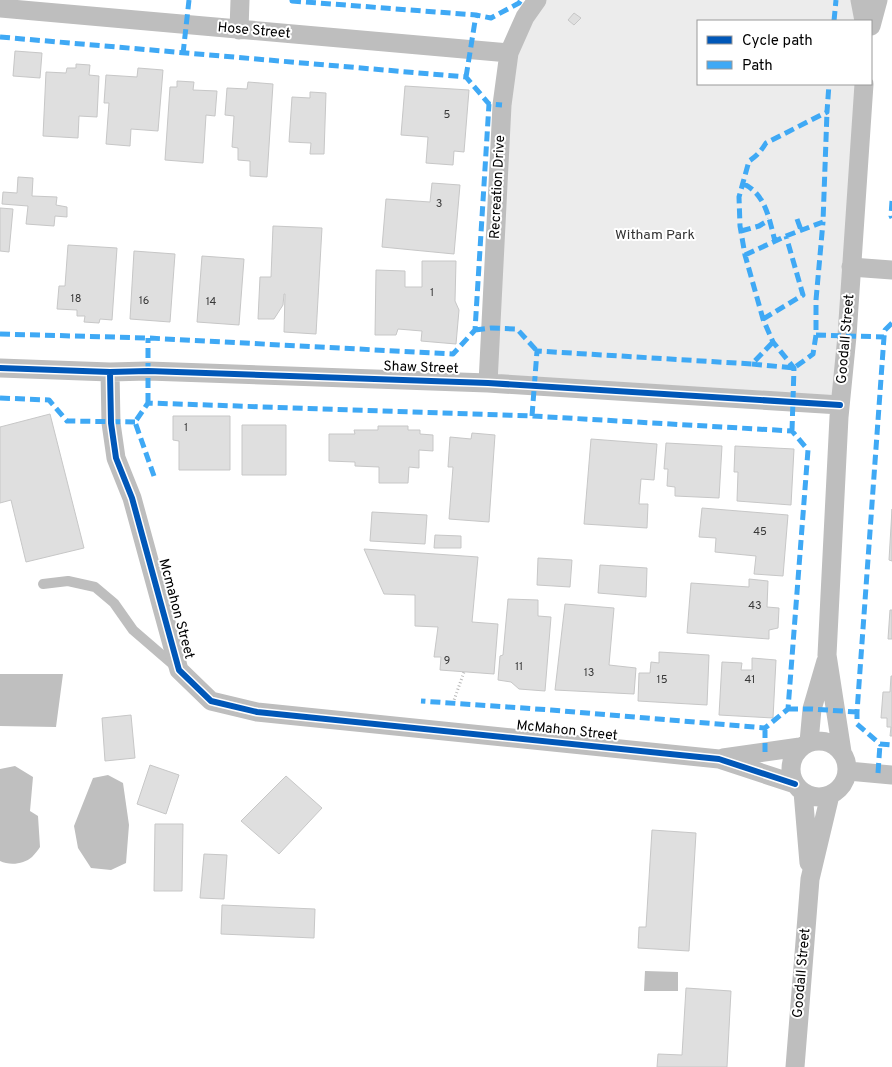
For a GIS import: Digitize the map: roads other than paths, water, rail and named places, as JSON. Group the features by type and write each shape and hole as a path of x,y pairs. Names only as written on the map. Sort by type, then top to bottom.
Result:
{"street":[{"path":"240,0 240,30"},
{"name":"Recreation Drive","path":"488,383 502,104 509,53 525,17 538,0"},
{"path":"860,0 864,20"},
{"path":"872,22 878,0"},
{"name":"Hose Street","path":"0,8 509,53"},
{"name":"Goodall Street","path":"842,752 827,655 840,405 847,336 864,85"},
{"path":"851,267 892,270"},
{"name":"Shaw Street","path":"0,368 110,372 148,371 488,383 840,405"},
{"name":"Mcmahon Street","path":"110,372 111,423 116,458 132,498 179,670 211,701 257,712 413,729"},
{"name":"Goodall Street","path":"804,745 827,655"},
{"name":"McMahon Street","path":"413,729 719,759"},
{"path":"818,740 827,741 835,745 842,752 847,761 848,771 842,786 830,795 821,797 812,796 799,788 719,759 804,745 818,740"},
{"path":"804,745 793,758 791,772 799,788 810,879"},
{"path":"848,771 892,775"},
{"path":"810,879 830,795"},
{"name":"Goodall Street","path":"795,1067 810,879"}],"lane":[{"path":"43,584 68,581 95,586 114,603 133,630 179,670"}],"park label":[{"name":"Witham Park","path":"655,235"}]}
